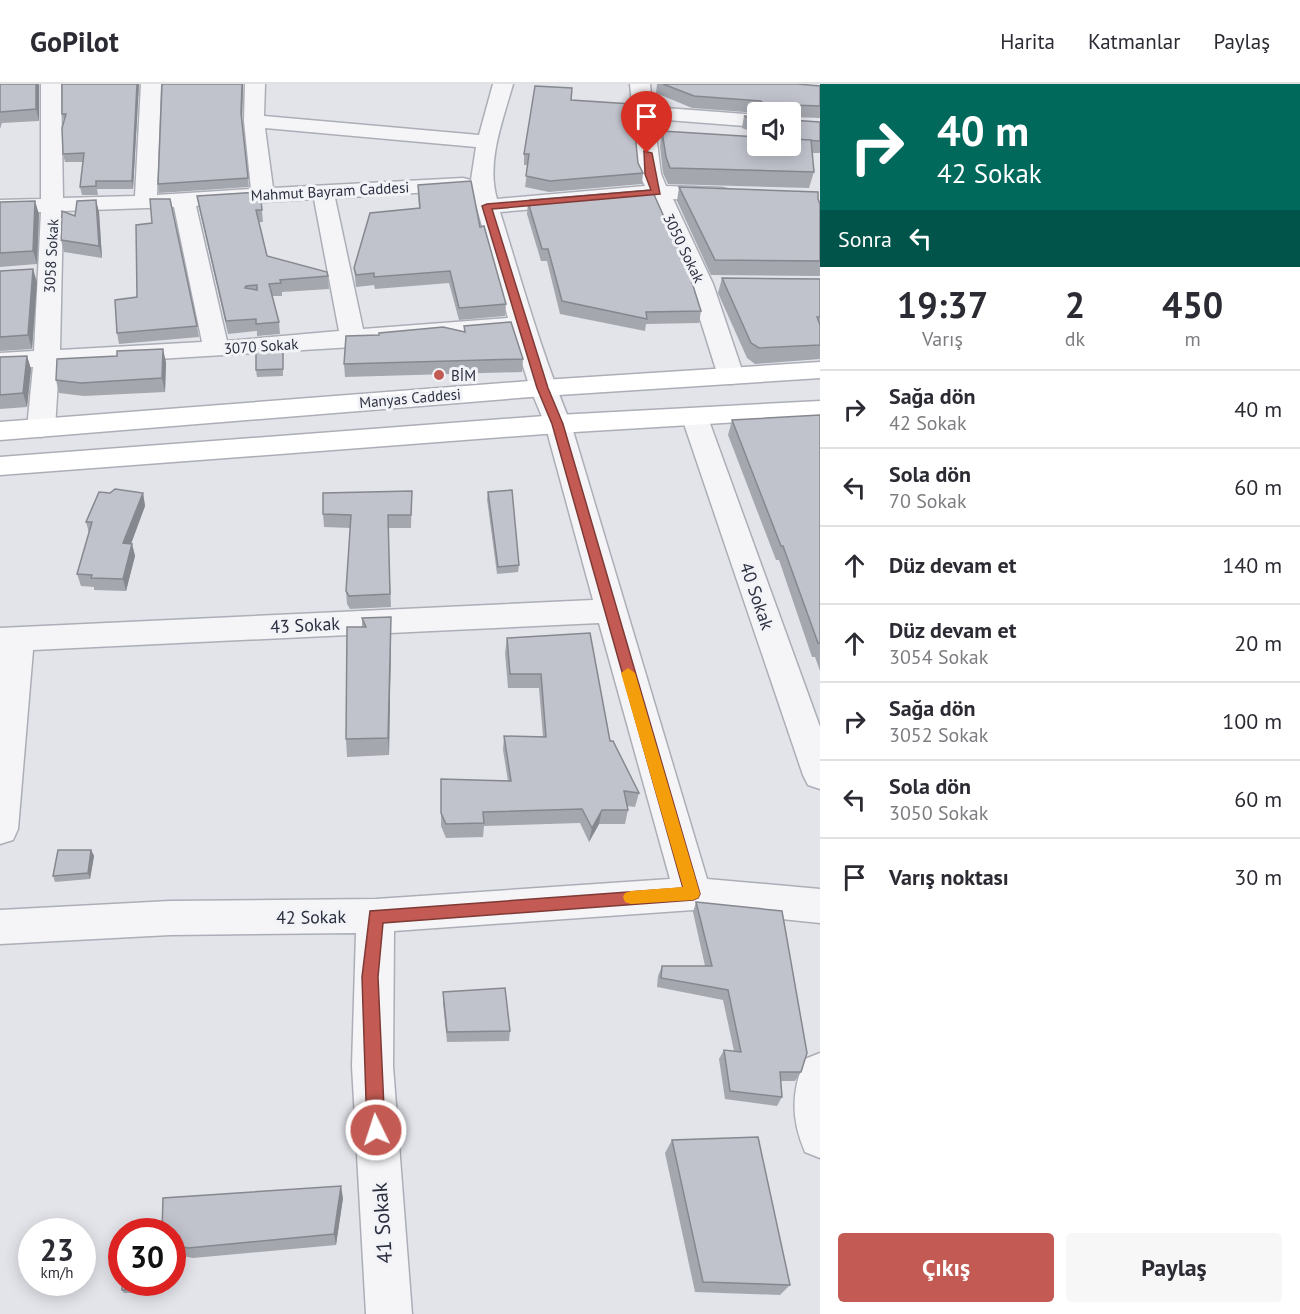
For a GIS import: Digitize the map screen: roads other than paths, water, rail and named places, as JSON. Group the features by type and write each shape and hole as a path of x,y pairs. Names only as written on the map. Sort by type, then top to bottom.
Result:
{"main road":[{"name":"Manyas Caddesi","path":"0,431 543,388 820,370"},
{"path":"0,466 558,424 695,418 820,409"}],"street":[{"name":"3058 Sokak","path":"41,428 48,359 40,273 54,206 51,84"},
{"path":"146,202 151,84"},
{"path":"255,84 254,121 263,195"},
{"path":"503,84 487,142 481,183 522,324 543,388 558,424 693,894"},
{"name":"3050 Sokak","path":"640,84 650,174 656,192 713,284 731,376"},
{"path":"643,111 747,120"},
{"path":"254,121 487,142"},
{"name":"Mahmut Bayram Caddesi","path":"0,207 146,202 481,183"},
{"path":"323,191 352,339"},
{"path":"487,206 656,192 746,195"},
{"path":"184,200 216,349"},
{"name":"3070 Sokak","path":"0,361 216,349 522,324"},
{"name":"40 Sokak","path":"695,418 820,775"},
{"name":"43 Sokak","path":"9,639 610,611"},
{"path":"0,828 9,639"},
{"name":"42 Sokak","path":"0,927 170,918 376,916 693,894 820,906"},
{"name":"41 Sokak","path":"376,916 370,977 373,1084 389,1314"},
{"path":"820,1073 814,1099 820,1137"}],"place":[{"name":"BİM","path":"439,375"}]}
